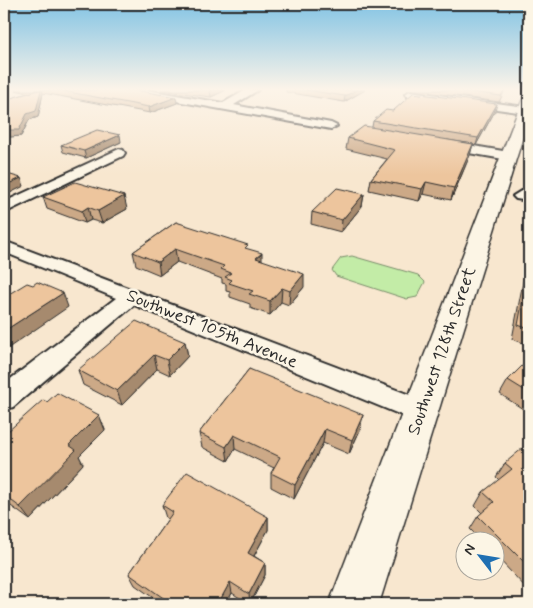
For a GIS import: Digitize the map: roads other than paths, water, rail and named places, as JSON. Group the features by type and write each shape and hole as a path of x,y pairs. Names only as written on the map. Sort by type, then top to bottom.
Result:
{"street":[{"path":"290,118 331,126"},
{"name":"Southwest 128th Street","path":"354,604 522,118"},
{"path":"432,142 509,156"},
{"path":"4,208 119,153"},
{"name":"Southwest 105th Avenue","path":"4,246 421,411"},
{"path":"4,399 131,297"}]}
